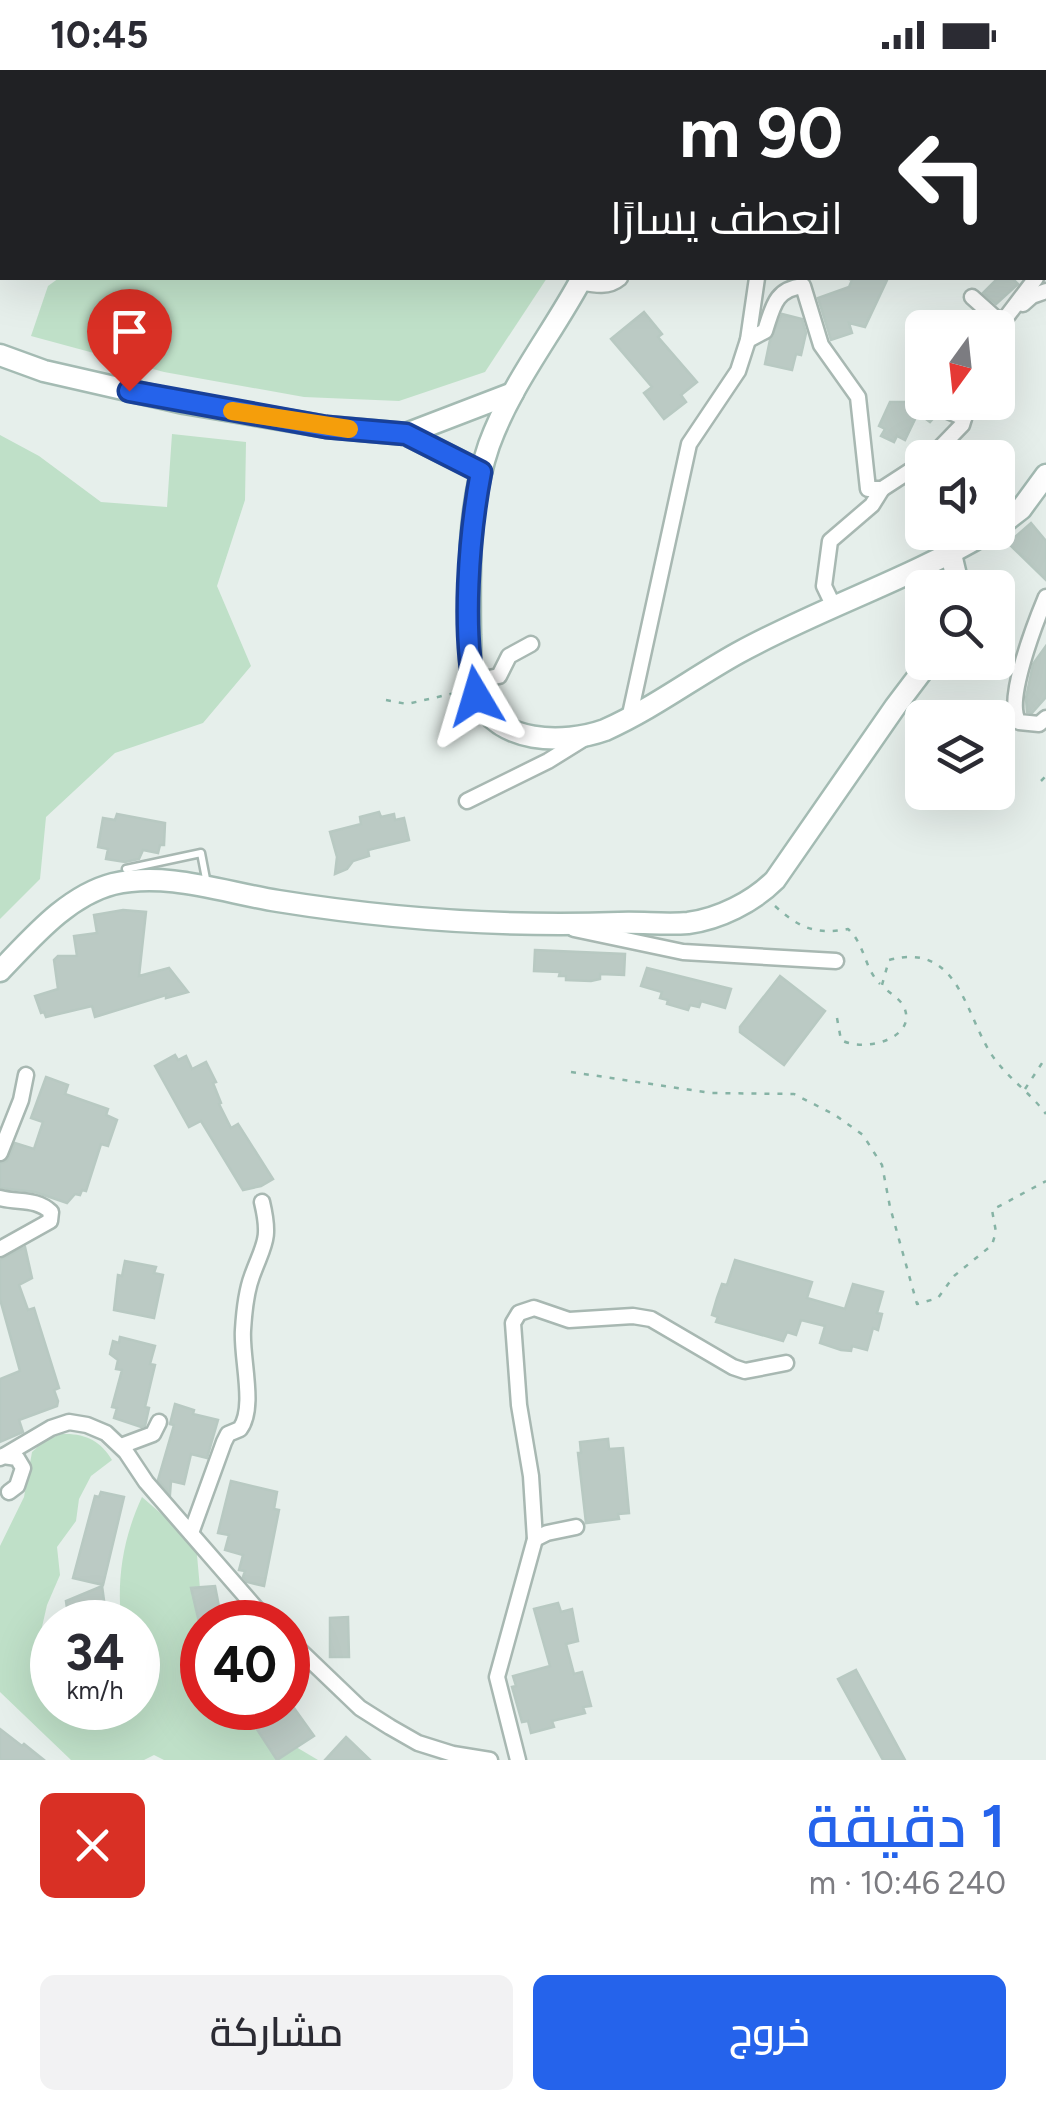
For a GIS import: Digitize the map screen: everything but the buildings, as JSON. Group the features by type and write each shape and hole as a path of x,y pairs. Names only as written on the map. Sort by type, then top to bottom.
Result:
{"street":[{"path":"586,737 527,736 496,720 474,688 472,528 490,441 513,394 581,280 601,286 615,280"},
{"path":"629,719 689,444 738,371 748,340 757,280"},
{"path":"1011,310 1034,280"},
{"path":"748,340 765,330 776,296 790,282 802,286 821,345 858,396 868,489 882,490"},
{"path":"1015,311 1032,296 1046,290"},
{"path":"972,297 984,310"},
{"path":"0,355 44,371 184,403 326,427 406,434 481,472"},
{"path":"406,434 513,394"},
{"path":"834,607 824,586 830,541 872,505 882,490 905,474"},
{"path":"1015,514 1046,475"},
{"path":"467,801 548,761 586,737 629,719 739,652 958,550"},
{"path":"951,554 955,570"},
{"path":"1046,597 1030,636 1014,710 1019,722 1039,724 1046,718"},
{"path":"474,688 499,676 509,656 531,644"},
{"path":"0,971 59,913 115,884 153,881 361,912 559,925 689,923 724,912 763,892 802,843 915,680"},
{"path":"559,925 683,952 836,961"},
{"path":"0,1153 21,1100 26,1075"},
{"path":"0,1198 28,1200 51,1212 50,1221 0,1248"},
{"path":"191,1534 224,1442 228,1434 240,1429 248,1412 243,1331 250,1280 262,1259 268,1226 262,1202"},
{"path":"518,1760 497,1677 535,1539 532,1476 519,1405 514,1324 518,1313 534,1308 569,1320 633,1316 664,1324 745,1371 786,1363"},
{"path":"2,1457 50,1428 69,1422 87,1424 106,1433 249,1600"},
{"path":"121,1446 153,1434 159,1422"},
{"path":"2,1457 17,1458 23,1468 17,1486 8,1492"},
{"path":"535,1539 576,1527"},
{"path":"310,1660 360,1708 390,1728 418,1743 490,1760"}],"lane":[{"path":"126,869 201,852 208,887"}],"path":[{"path":"386,700 407,704 474,688"},
{"path":"1041,781 1046,776"},
{"path":"763,892 805,930 848,930 857,937 870,974 905,1008 906,1019 891,1038 866,1047 841,1040 837,1018"},
{"path":"882,985 889,960 910,954 946,971 963,992 995,1060 1046,1114"},
{"path":"1024,1090 1046,1057"},
{"path":"571,1072 711,1093 794,1094 835,1115 863,1136 882,1166 916,1304 938,1298 954,1276 992,1245 996,1232 992,1210 1046,1180"}],"green space":[{"path":"56,280 546,280 485,372 399,401 304,397 164,372 31,336 48,286"},
{"path":"172,434 246,442 245,500 217,586 251,666 203,723 115,753 46,817 40,879 0,919 0,435 39,456 101,502 167,507"},
{"path":"62,1434 78,1435 103,1448 112,1460 91,1476 79,1499 76,1521 57,1547 60,1575 49,1600 30,1600 30,1721 0,1692 0,1546 24,1497 32,1452 45,1440"},
{"path":"142,1497 196,1544 201,1600 180,1600 180,1730 268,1730 318,1760 164,1760 154,1755 144,1760 71,1760 40,1730 160,1730 160,1600 120,1600 126,1543"}],"slow traffic":[{"path":"232,411 349,429"}],"route":[{"path":"129,391 326,427 406,434 481,472 474,504 471,553 471,660 476,696"}]}
